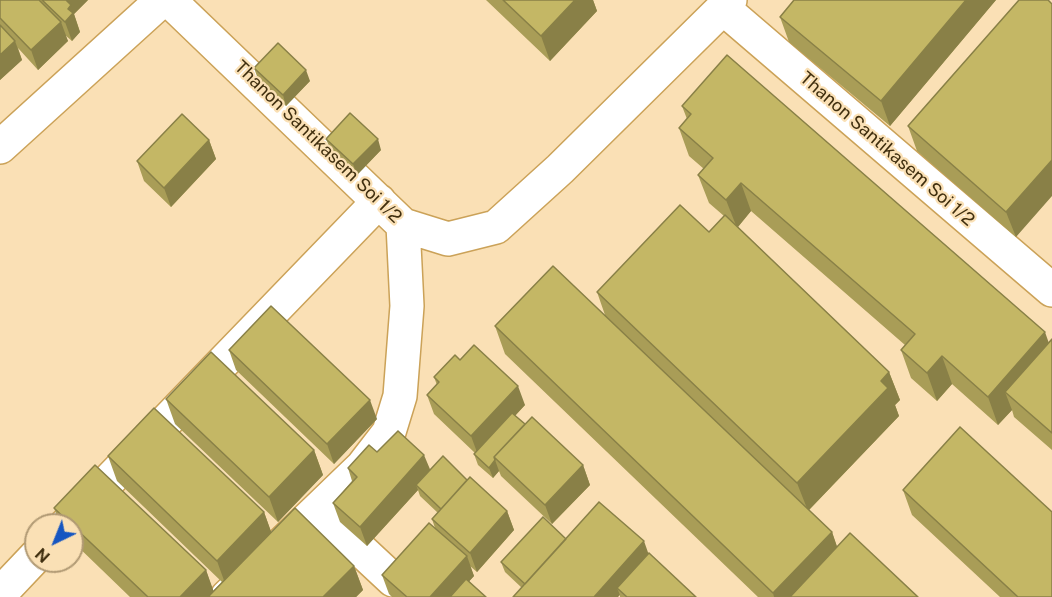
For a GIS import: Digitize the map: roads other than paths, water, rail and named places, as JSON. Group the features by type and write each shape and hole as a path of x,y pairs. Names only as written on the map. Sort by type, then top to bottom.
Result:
{"street":[{"path":"0,147 162,0"},
{"name":"Thanon Santikasem Soi 1/2","path":"169,0 403,225 448,239 495,227 560,170 726,4 1051,288"},
{"path":"78,513 379,201"},
{"path":"227,597 319,511 362,467 389,432 400,396 407,306 403,225"},
{"path":"319,511 393,580"},
{"path":"11,592 24,573"}]}
